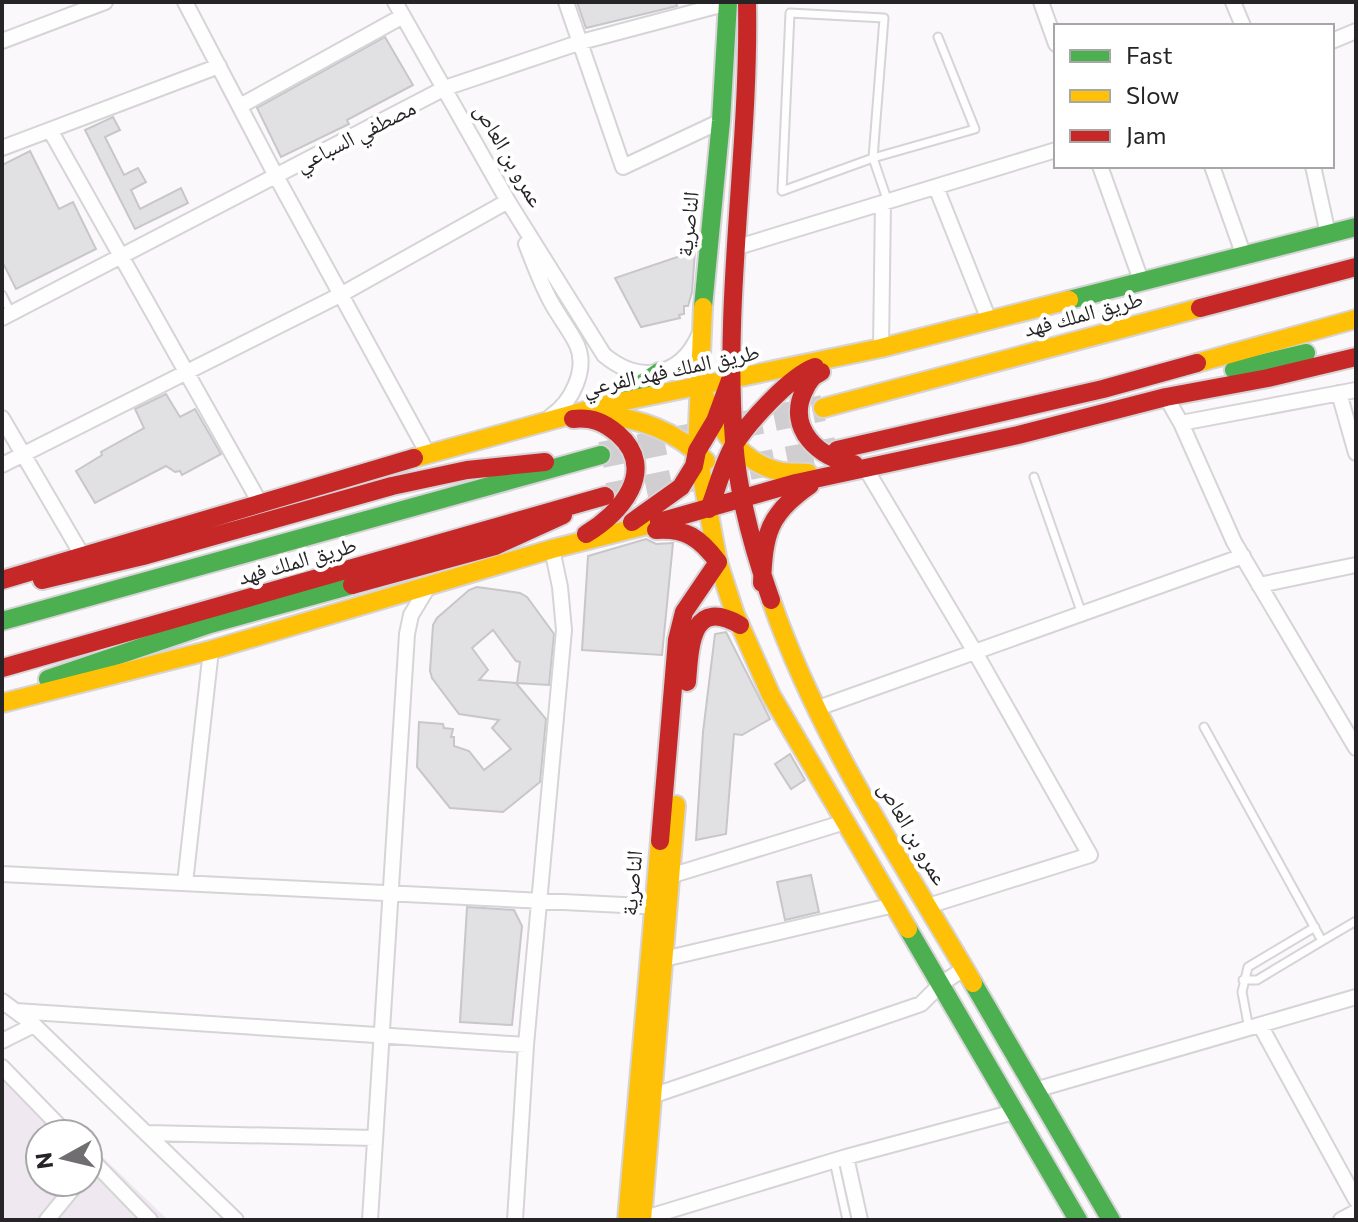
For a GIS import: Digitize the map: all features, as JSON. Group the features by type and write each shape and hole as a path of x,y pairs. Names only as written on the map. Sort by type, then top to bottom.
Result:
{"main road":[{"name":"الناصرية","path":"697,451 702,319 721,121 728,2"},
{"path":"734,445 730,380 750,57 747,2"},
{"name":"طريق الملك فهد الفرعي","path":"2,580 428,454 610,404 875,349 1356,227"},
{"path":"1251,293 1272,274 1356,251"},
{"name":"طريق الملك فهد","path":"823,408 1356,267"},
{"path":"837,450 1103,389 1356,319"},
{"path":"1103,389 1181,382 1356,342"},
{"path":"875,349 814,374 802,391 799,410 803,432 815,449 837,463 887,464"},
{"path":"709,509 734,445 778,393 804,371 850,354"},
{"path":"2,703 211,650 552,549 824,476 866,469 1166,397 1268,378 1356,357"},
{"path":"610,404 636,390 659,372"},
{"path":"611,535 681,487 715,421 730,380"},
{"path":"700,386 715,421 734,445 757,463 781,471 824,476"},
{"path":"584,412 636,418 667,429 697,451 742,499"},
{"path":"541,424 583,417 602,422 621,434 630,447 636,465 634,483 623,507 601,527 552,549"},
{"name":"عمرو بن العاص","path":"734,445 742,499 762,583 794,662 844,761 1111,1220"},
{"path":"697,451 718,562 740,625 771,695 1078,1220"},
{"name":"طريق الملك فهد","path":"2,588 158,554 373,490 431,476 601,455 2,621"},
{"path":"762,583 766,530 796,494 824,476"},
{"name":"طريق الملك فهد","path":"2,668 605,496 495,546 210,624 2,696"},
{"path":"611,535 674,529 689,532 704,543 718,562"},
{"name":"الناصرية","path":"637,1220 677,640 684,612 718,562"},
{"name":"الناصرية","path":"637,1220 664,959 660,907 670,876 691,637 697,624 707,617 719,615 740,625"}],"street":[{"path":"2,41 105,2"},
{"path":"185,2 428,454"},
{"name":"عمرو بن العاص","path":"395,2 508,202 604,355 629,371 659,372"},
{"path":"566,2 623,167 721,121"},
{"name":"مصطفي السباعي","path":"7,316 445,88 581,42 728,2"},
{"path":"1041,2 1054,38"},
{"path":"1233,2 1242,24"},
{"path":"240,106 403,16"},
{"path":"1334,40 1356,31"},
{"path":"2,148 219,66"},
{"path":"50,130 260,503"},
{"path":"738,247 1054,151"},
{"path":"1101,168 1142,283"},
{"path":"1213,168 1244,256"},
{"path":"1313,168 1328,234"},
{"path":"936,187 989,320"},
{"path":"2,465 342,294 508,202 550,300 577,345 580,357 574,387 561,409 541,424"},
{"path":"875,349 885,202"},
{"path":"659,372 672,367 694,347 702,319"},
{"path":"1181,423 1356,390"},
{"path":"1339,393 1356,453"},
{"path":"1166,397 1243,556 1356,748"},
{"path":"2,418 82,555"},
{"path":"866,469 975,652 1090,855 928,906"},
{"path":"515,1220 526,1045 564,630 552,549"},
{"path":"818,708 1243,556"},
{"path":"1259,585 1356,565"},
{"path":"370,1220 407,634 411,615 428,587"},
{"path":"185,883 211,650"},
{"path":"670,876 845,822"},
{"path":"2,874 660,907"},
{"path":"664,959 894,905"},
{"path":"652,1096 921,1004 941,984 965,968"},
{"path":"1035,1090 1356,997"},
{"path":"2,1001 34,1025 236,1220"},
{"path":"16,1011 526,1045"},
{"path":"2,1041 34,1025"},
{"path":"1255,1027 1356,1200"},
{"path":"2,1067 51,1118"},
{"path":"637,1220 840,1159 1014,1112"},
{"path":"147,1133 375,1138"},
{"path":"840,1159 860,1220"},
{"path":"104,1176 150,1220"},
{"path":"47,1220 65,1198"},
{"path":"1341,1220 1356,1212"}],"lane":[{"path":"885,202 873,158 884,18 790,13 782,191 873,158 975,129 938,37"},
{"path":"2,295 7,316"},
{"path":"1034,477 1082,614"},
{"path":"1204,727 1322,941"},
{"path":"1243,980 1257,980 1356,921"},
{"path":"1255,1027 1242,992 1248,967 1315,927"},
{"path":"840,1159 847,1220"}],"shaded area":[{"path":"23,1079 63,1118 24,1118 24,1198 104,1198 104,1158 168,1220 2,1220 2,1084"}],"building":[{"path":"577,2 676,2 677,6 586,28"},
{"path":"385,37 413,85 347,120 349,124 281,157 257,108"},
{"path":"113,117 120,130 105,137 124,175 138,168 146,182 131,190 140,209 181,188 188,203 135,229 85,130"},
{"path":"30,151 59,209 73,202 96,249 16,289 2,261 2,165"},
{"path":"695,251 692,292 688,306 684,306 684,314 679,315 680,318 641,327 615,278"},
{"path":"166,394 180,417 195,409 221,454 182,475 180,471 175,472 166,466 95,503 76,471 102,455 101,452 144,428 135,409"},
{"path":"646,539 656,544 673,543 662,655 582,650 588,556"},
{"path":"477,587 520,593 527,597 554,634 549,685 517,683 520,662 516,661 493,630 472,648 488,670 479,680 516,683 546,719 540,782 503,812 450,808 417,767 419,722 443,724 444,728 453,729 451,737 454,737 454,746 469,751 484,770 511,749 492,728 499,720 459,714 430,671 433,625 469,590"},
{"path":"726,632 770,719 742,735 734,734 726,834 696,840 703,732 715,634"},
{"path":"790,754 805,780 791,789 775,764"},
{"path":"811,875 819,912 785,920 777,882"},
{"path":"467,907 514,910 522,926 512,1025 460,1022"}],"tunnel":[{"path":"736,426 823,408"},
{"path":"601,455 698,435"},
{"path":"749,467 837,450"},
{"path":"608,496 699,477"}],"traffic: fast":[{"path":"703,307 721,121 728,2"},
{"path":"1069,300 1356,227"},
{"path":"1234,370 1306,353"},
{"path":"623,397 659,372"},
{"path":"2,621 601,455"},
{"path":"48,679 210,624 352,585"},
{"path":"908,929 1078,1220"},
{"path":"973,983 1111,1220"}],"traffic: slow":[{"path":"414,458 610,404 881,348 1069,300"},
{"path":"703,307 697,451 718,562 735,614 771,695 908,929"},
{"path":"823,408 1200,308"},
{"path":"1197,363 1356,319"},
{"path":"700,386 722,428 753,461 783,472 808,473"},
{"path":"598,414 629,419 670,434 706,461"},
{"path":"2,703 211,650 552,549 659,522"},
{"path":"771,600 812,700 837,749 973,983"},
{"path":"642,1220 676,805"},
{"path":"627,1220 660,841"}],"traffic: jam":[{"path":"747,2 745,112 732,331 734,441 752,542 771,600"},
{"path":"1200,308 1356,267"},
{"path":"659,522 796,483 1018,435 1166,397 1268,378 1356,357"},
{"path":"837,450 1103,389 1197,363"},
{"path":"709,509 727,460 741,435 782,390 815,367"},
{"path":"821,372 815,375 804,391 799,417 803,429 809,440 829,456 854,464"},
{"path":"632,522 681,487 715,421 730,380"},
{"path":"573,419 603,423 630,448 635,462 635,476 622,503 586,534"},
{"path":"2,580 414,458"},
{"path":"42,580 143,556 392,486 467,470 545,462"},
{"path":"762,583 764,551 771,526 785,506 810,485"},
{"path":"2,668 605,496"},
{"path":"352,585 495,546 563,515"},
{"path":"656,530 692,536 718,562"},
{"path":"660,841 677,640 684,612 718,562"},
{"path":"687,682 692,640 702,621 711,617 724,618 740,625"}]}
